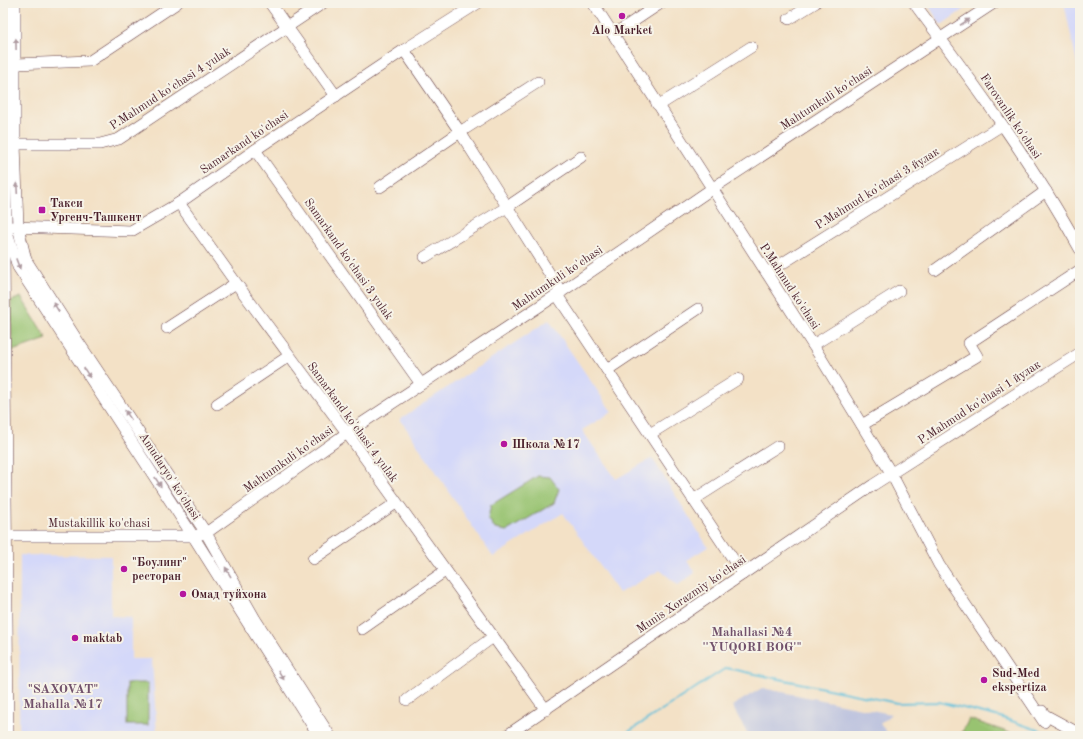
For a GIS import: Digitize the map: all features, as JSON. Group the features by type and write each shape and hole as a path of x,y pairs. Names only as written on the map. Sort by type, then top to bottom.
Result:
{"street":[{"path":"7,3 4,227 4,536 8,736"},
{"path":"15,3 15,144 18,227"},
{"path":"16,64 90,61 177,3"},
{"path":"270,3 336,96"},
{"name":"P.Mahmud ko'chasi 4 yulak","path":"15,144 100,144 119,138 324,3"},
{"name":"Samarkand ko'chasi","path":"4,227 131,231 179,203 404,50 478,3"},
{"name":"P.Mahmud ko'chasi","path":"593,3 813,345 891,473 939,565 1044,722"},
{"path":"613,35 661,3"},
{"path":"789,19 815,3"},
{"name":"Farovanlik ko'chasi","path":"914,3 938,41 1002,125 1046,191 1080,249"},
{"name":"Mahtumkuli ko'chasi","path":"193,536 206,533 347,433 559,293 713,188 994,3"},
{"path":"657,104 661,104 751,47"},
{"path":"404,50 460,132 507,206 607,370 743,574"},
{"path":"380,187 460,132 538,82"},
{"name":"P.Mahmud ko'chasi 3 йулак","path":"766,273 1002,125"},
{"name":"Samarkand ko'chasi 3 yulak","path":"255,150 421,384"},
{"path":"425,257 507,206 581,157"},
{"path":"935,270 1046,191"},
{"name":"Samarkand ko'chasi 4 yulak","path":"179,203 289,356 347,433 546,710"},
{"name":"Amudaryo' ko'chasi","path":"4,227 18,267 193,536 319,736"},
{"name":"Amudaryo' ko'chasi","path":"18,227 26,260 206,533 255,619 330,736"},
{"path":"862,425 977,356 969,343 1080,270"},
{"path":"167,328 236,283"},
{"path":"813,345 899,291"},
{"path":"607,370 698,309"},
{"name":"P.Mahmud ko'chasi 1 йулак","path":"891,473 1080,353"},
{"path":"217,404 289,356"},
{"path":"650,434 738,379"},
{"path":"693,500 778,446"},
{"name":"Munis Xorazmiy ko'chasi","path":"506,736 891,473"},
{"path":"313,558 396,503"},
{"name":"Mustakillik ko'chasi","path":"4,536 193,536"},
{"path":"362,630 445,571"},
{"name":"P.Mahmud ko'chasi","path":"955,590 1045,716 1080,734"},
{"path":"407,700 493,637"}],"shaded area":[{"path":"927,3 973,3 941,25"},
{"path":"1064,3 1080,3 1080,77"},
{"name":"Школа №17","path":"549,320 612,412 582,430 616,479 652,458 708,547 687,560 695,573 678,585 660,570 619,593 563,513 493,557 400,419"},
{"name":"maktab","path":"20,555 111,556 111,616 131,617 131,659 152,659 157,736 19,736"},
{"path":"762,688 891,714 880,724 890,736 749,736 732,706"}],"green space":[{"path":"21,297 47,339 12,351 11,301"},
{"path":"538,476 550,477 559,489 554,503 507,531 495,529 488,518 491,505"},
{"path":"127,683 148,683 148,725 127,725"},
{"path":"969,719 1016,735 1016,736 960,736"}],"waterway":[{"path":"622,736 726,668 897,703 939,702 1000,717 1055,736"}],"place":[{"name":"Alo Market","path":"622,16"},
{"name":"Такси Ургенч-Ташкент","path":"42,210"},
{"name":"Школа №17","path":"504,444"},
{"name":"\"Боулинг\" ресторан","path":"124,569"},
{"name":"Омад туйхона","path":"183,594"},
{"name":"maktab","path":"75,638"},
{"name":"Sud-Med ekspertiza","path":"984,680"}],"district":[{"name":"Mahallasi №4 ''YUQORI BOG'\"","path":"752,638"},
{"name":"\"SAXOVAT\" Mahalla №17","path":"63,696"}]}
